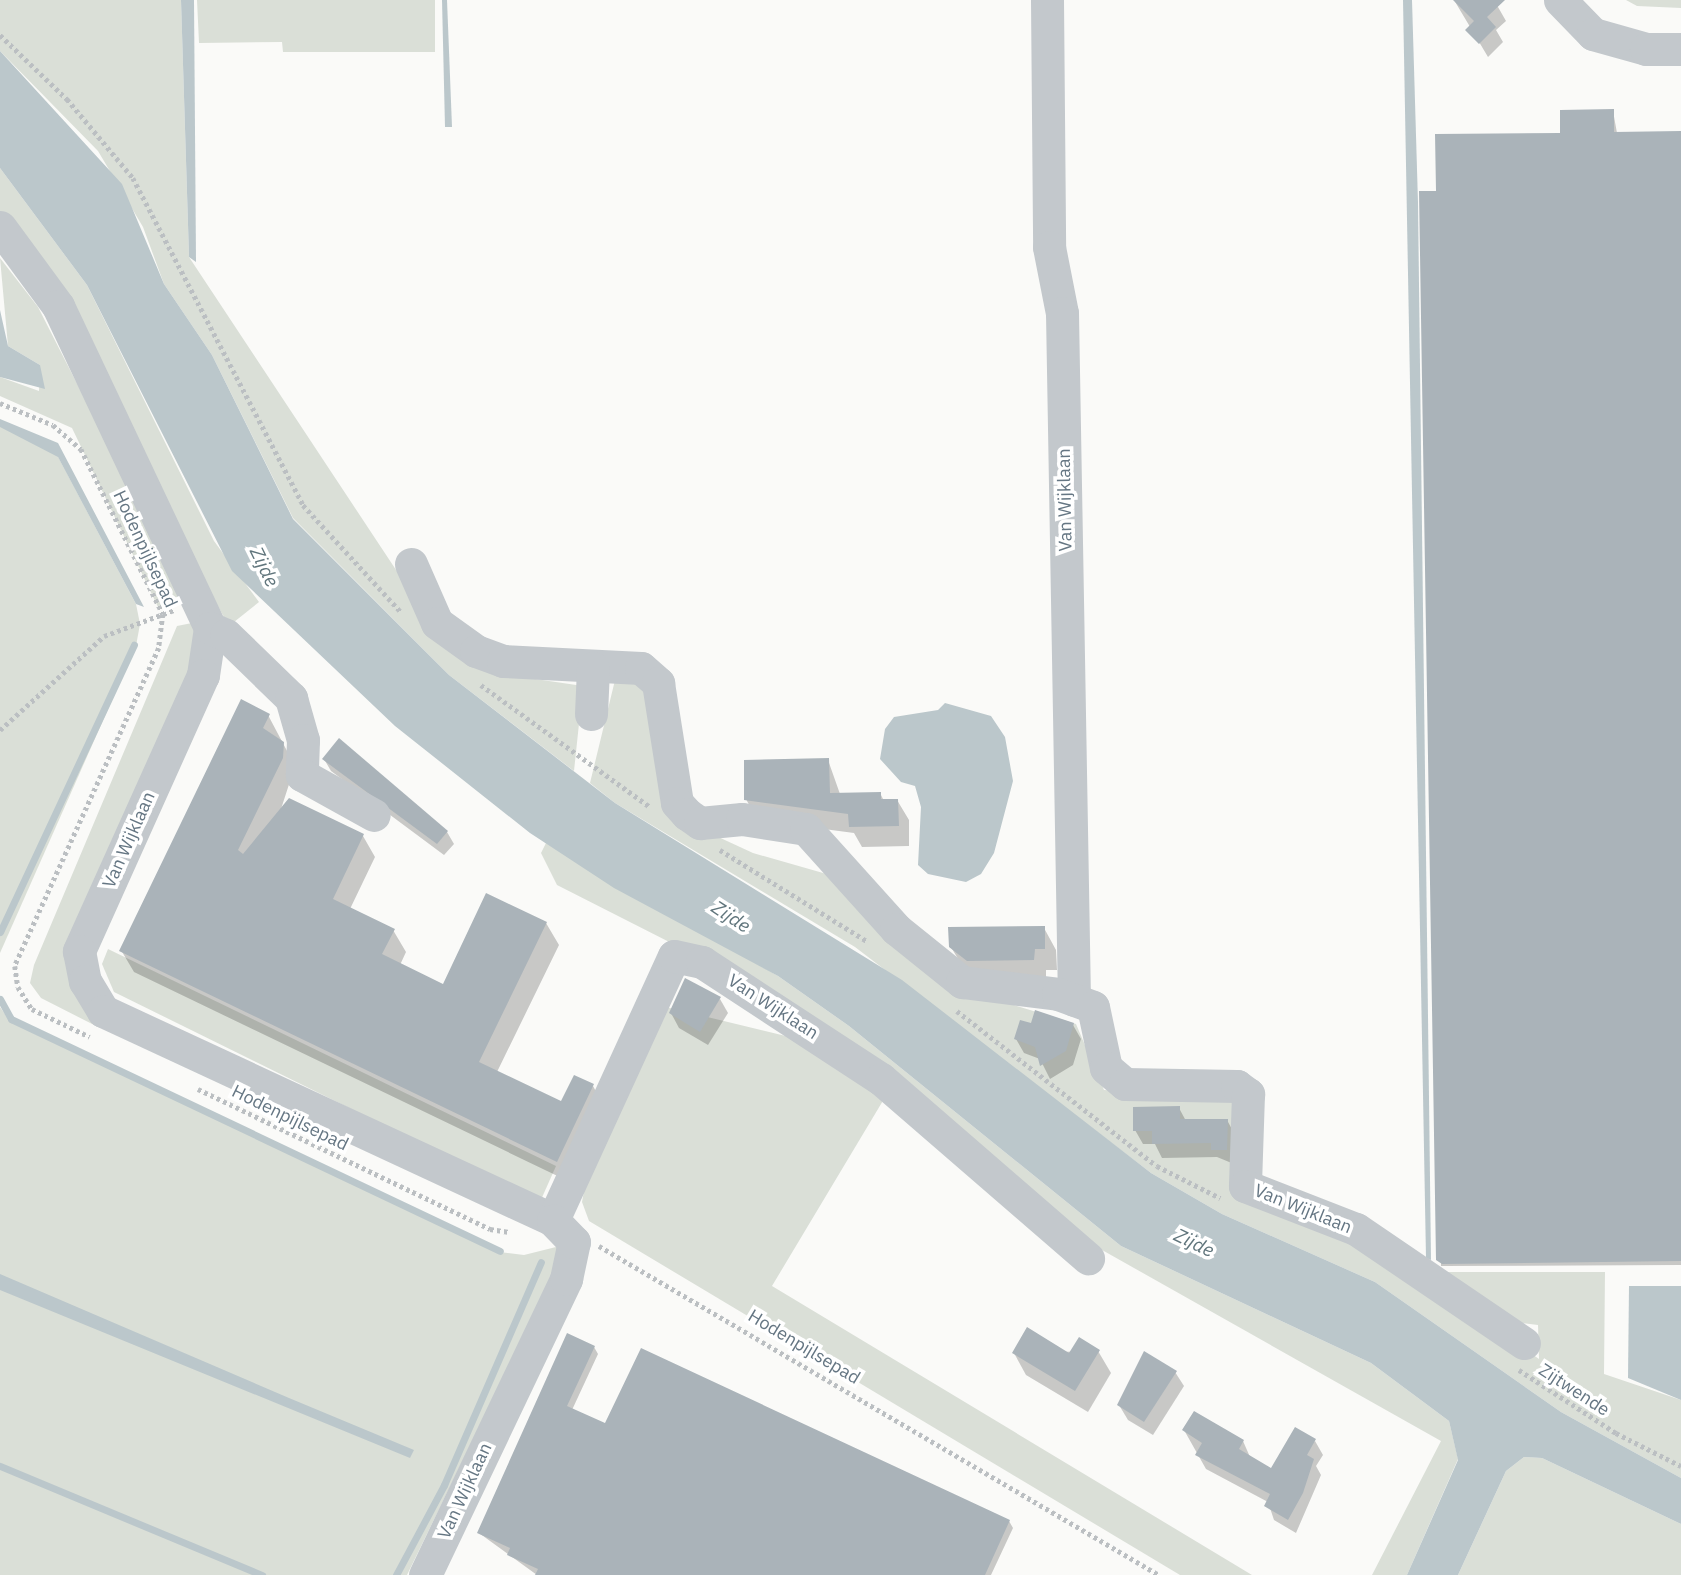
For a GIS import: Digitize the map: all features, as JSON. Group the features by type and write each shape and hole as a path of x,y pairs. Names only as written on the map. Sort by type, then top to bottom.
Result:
{"street":[{"name":"Van Wijklaan","path":"1047,0 1049,247 1062,313 1074,1000 1093,1007 1106,1068 1125,1084 1237,1086 1248,1094 1245,1186 1356,1229 1517,1353"},
{"path":"1560,0 1593,34 1646,49 1681,49"},
{"path":"0,227 58,306 206,614 291,698 303,740 302,775 374,815"},
{"path":"411,564 427,607 452,637 503,662 641,668 658,683 677,803 700,823 742,819 806,830 896,929 962,982 1074,1000"},
{"name":"Van Wijklaan","path":"206,614 203,676 79,951 91,991 103,1011 563,1231"},
{"path":"591,714 593,668"},
{"name":"Van Wijklaan","path":"425,1575 566,1279 563,1231 625,1064 674,956 702,962 881,1079 1088,1258"}],"path":[{"name":"Hodenpijlsepad","path":"0,403 53,425 81,449 163,614 159,648 15,966 18,987 32,1009 94,1039"},
{"path":"0,730 104,636 163,614 206,614"},
{"name":"Hodenpijlsepad","path":"193,1087 490,1229 514,1233"},
{"name":"Hodenpijlsepad","path":"563,1231 612,1248 1159,1575"},
{"name":"Zijtwende","path":"1517,1353 1616,1433 1681,1466"}],"shaded area":[{"path":"0,0 181,0 189,257 447,647 508,675 583,686 574,771 449,675 293,518 212,355 164,284 143,227 98,151 0,51"},
{"path":"197,0 435,0 435,52 283,52 282,42 199,43"},
{"path":"1626,0 1681,0 1681,8 1637,6"},
{"path":"0,168 87,285 214,541 259,602 229,626 0,218"},
{"path":"0,258 38,307 185,596 158,607 72,428 0,396 0,377 39,391 40,365 8,346"},
{"path":"0,424 54,449 136,604 140,624 136,646 0,953"},
{"path":"197,622 204,638 83,932 96,1026 41,998 30,983 34,965 177,626"},
{"path":"616,676 651,684 701,829 753,853 837,877 1004,1002 1076,1024 1104,1090 1234,1098 1237,1185 1396,1259 1539,1359 1538,1325 1498,1320 1425,1272 1605,1272 1604,1374 1681,1400 1681,1478 1561,1412 1375,1282 1222,1214 1151,1173 855,947 615,803 590,783"},
{"path":"546,843 778,976 849,1026 1121,1246 1371,1363 1449,1421 1458,1459 1407,1575 1372,1575 1441,1441 1079,1237 687,951 557,885 541,853"},
{"path":"108,949 556,1166 540,1202 114,992 102,964"},
{"path":"662,1006 794,1038 884,1099 772,1286 1252,1575 1180,1575 589,1221 582,1202 587,1175"},
{"path":"0,1007 9,1020 499,1252 524,1255 568,1244 407,1575 0,1575"},
{"path":"1524,1457 1542,1458 1681,1524 1681,1575 1458,1575 1506,1471"}],"water":[{"path":"181,0 194,0 196,262 189,257"},
{"path":"442,0 447,0 452,127 445,127"},
{"path":"1403,0 1412,0 1418,203 1431,1260 1426,1258"},
{"name":"Zijde","path":"0,51 122,184 164,284 212,355 293,519 449,675 615,803 902,980 1151,1173 1222,1214 1375,1282 1561,1412 1681,1478 1681,1524 1542,1458 1524,1457 1506,1471 1458,1575 1407,1575 1458,1460 1449,1421 1371,1363 1121,1246 849,1026 778,976 614,888 530,833 395,726 232,571 87,285 0,168"},
{"path":"0,310 8,346 40,365 45,389 0,377"},
{"path":"0,419 58,443 144,607 136,604 58,457 0,427"},
{"path":"945,703 991,716 1005,737 1013,781 994,853 981,874 966,882 928,874 918,865 921,807 915,786 901,782 880,759 885,729 894,717 938,710"},
{"path":"0,1274 414,1450 410,1458 0,1290"},
{"path":"1629,1286 1681,1286 1681,1400 1628,1378"}],"building":[{"path":"1453,0 1505,0 1487,17 1496,27 1479,44 1465,30 1474,21"},
{"path":"1614,109 1614,132 1681,131 1681,1261 1442,1264 1436,1260 1419,191 1436,191 1435,134 1560,133 1560,110"},
{"path":"241,699 270,714 263,728 284,742 283,758 238,850 243,854 289,798 364,834 333,899 395,929 382,954 443,984 486,893 547,922 479,1062 561,1101 574,1075 594,1084 557,1162 119,951"},
{"path":"339,738 448,831 437,844 322,759"},
{"path":"829,758 830,793 881,792 881,799 898,799 899,826 849,827 848,814 744,800 744,760"},
{"path":"1045,926 1045,949 1035,949 1034,960 967,961 949,947 948,927"},
{"path":"685,978 721,997 700,1032 669,1013"},
{"path":"1035,1010 1074,1023 1066,1051 1040,1066 1035,1047 1014,1039 1020,1020 1031,1023"},
{"path":"1180,1106 1180,1119 1228,1119 1227,1150 1211,1150 1211,1143 1152,1144 1152,1131 1133,1131 1133,1107"},
{"path":"1027,1327 1069,1353 1079,1337 1100,1350 1075,1391 1012,1353"},
{"path":"567,1333 595,1346 567,1406 605,1423 641,1348 1010,1520 985,1575 535,1575 538,1569 507,1555 510,1548 477,1533"},
{"path":"1144,1351 1177,1371 1144,1422 1117,1405"},
{"path":"1194,1411 1244,1440 1239,1449 1271,1468 1295,1427 1316,1439 1307,1455 1314,1459 1303,1493 1288,1520 1264,1506 1270,1494 1195,1455 1202,1443 1182,1430"}],"waterway":[{"path":"0,932 134,645"},
{"path":"0,999 11,1019 500,1251"},
{"path":"396,1575 444,1485 541,1262"},
{"path":"0,1466 262,1575"}]}
